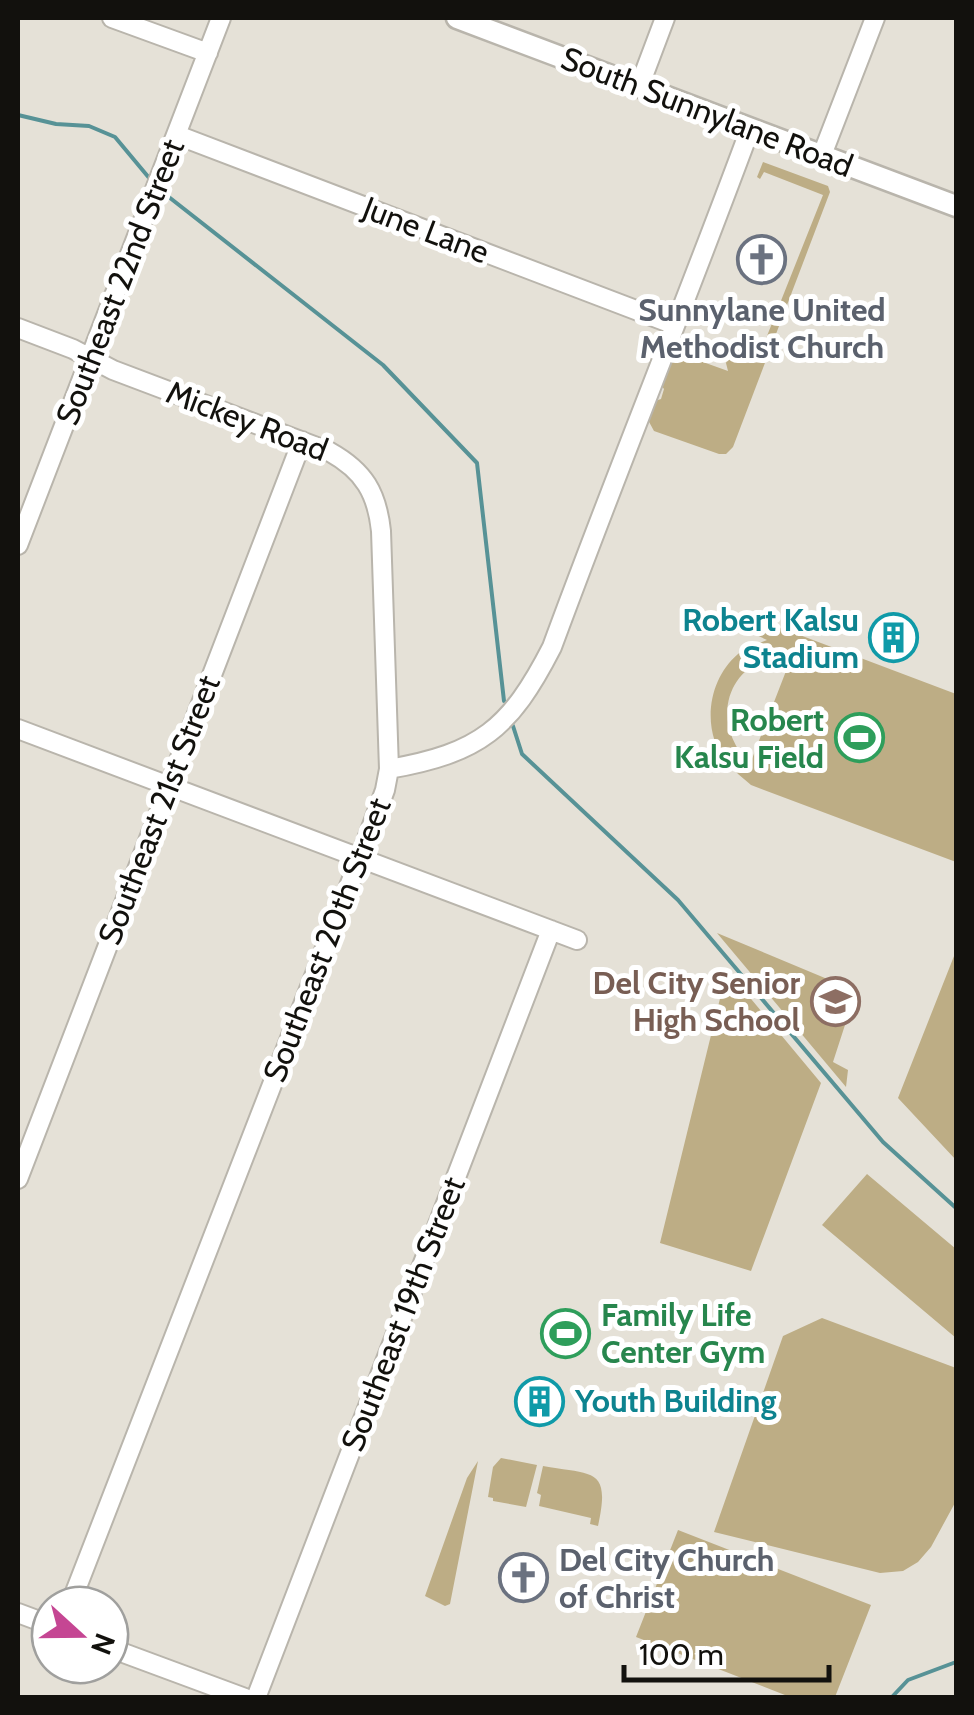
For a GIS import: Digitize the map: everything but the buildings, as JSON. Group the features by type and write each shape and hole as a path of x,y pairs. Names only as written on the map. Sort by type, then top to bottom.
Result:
{"main road":[{"name":"South Sunnylane Road","path":"456,18 956,206"}],"street":[{"path":"112,18 208,52"},
{"name":"Southeast 22nd Street","path":"18,545 221,18"},
{"path":"639,87 665,18"},
{"path":"822,156 875,18"},
{"name":"Southeast 20th Street","path":"78,1585 360,858 389,769 441,759 466,749 506,719 528,690 552,647 631,431 676,325 750,128"},
{"name":"June Lane","path":"177,134 676,325"},
{"name":"Mickey Road","path":"18,328 113,370 351,463 371,488 378,509 389,769"},
{"name":"Southeast 21st Street","path":"18,1179 302,441"},
{"path":"18,729 577,940"},
{"name":"Southeast 19th Street","path":"256,1698 550,930"},
{"path":"130,1655 245,1698"}],"shaded area":[{"path":"763,162 828,186 830,192 733,447 726,454 719,454 654,431 648,420 655,401 661,399 661,385 675,352 728,371 726,363 736,337 763,346 823,195 764,172 760,179 757,177"},
{"name":"Robert Kalsu Field","path":"755,618 956,694 956,862 751,785 727,763 713,737 711,707 728,665 741,652 767,640 750,632","holes":["793,653 750,764 729,728 727,710 731,693 753,665 770,656"]},
{"path":"717,933 856,991 833,1062 848,1070 846,1087"},
{"path":"956,951 956,1160 898,1098"},
{"path":"727,970 821,1083 751,1271 660,1243"},
{"path":"867,1174 956,1249 956,1338 822,1225"},
{"path":"822,1318 956,1368 956,1501 931,1547 903,1571 880,1573 714,1532 783,1336"},
{"path":"501,1458 537,1465 526,1507 488,1497 493,1467"},
{"path":"478,1461 450,1604 445,1606 425,1596 467,1478"},
{"path":"543,1466 594,1477 602,1493 598,1526 590,1524 591,1518 539,1506 541,1495 537,1493"},
{"path":"678,1530 871,1605 835,1697 790,1697 636,1637"}],"waterway":[{"path":"18,115 56,124 89,126 115,137 150,179"},
{"path":"165,194 383,365 477,463 504,701"},
{"path":"513,726 522,754 678,900 883,1142 956,1208"},
{"path":"891,1698 908,1680 956,1662"}],"place":[{"name":"Sunnylane United Methodist Church","path":"762,260"},
{"name":"Robert Kalsu Stadium","path":"894,638"},
{"name":"Robert Kalsu Field","path":"859,738"},
{"name":"Del City Senior High School","path":"835,1001"},
{"name":"Family Life Center Gym","path":"566,1333"},
{"name":"Youth Building","path":"540,1401"},
{"name":"Del City Church of Christ","path":"524,1578"}]}
